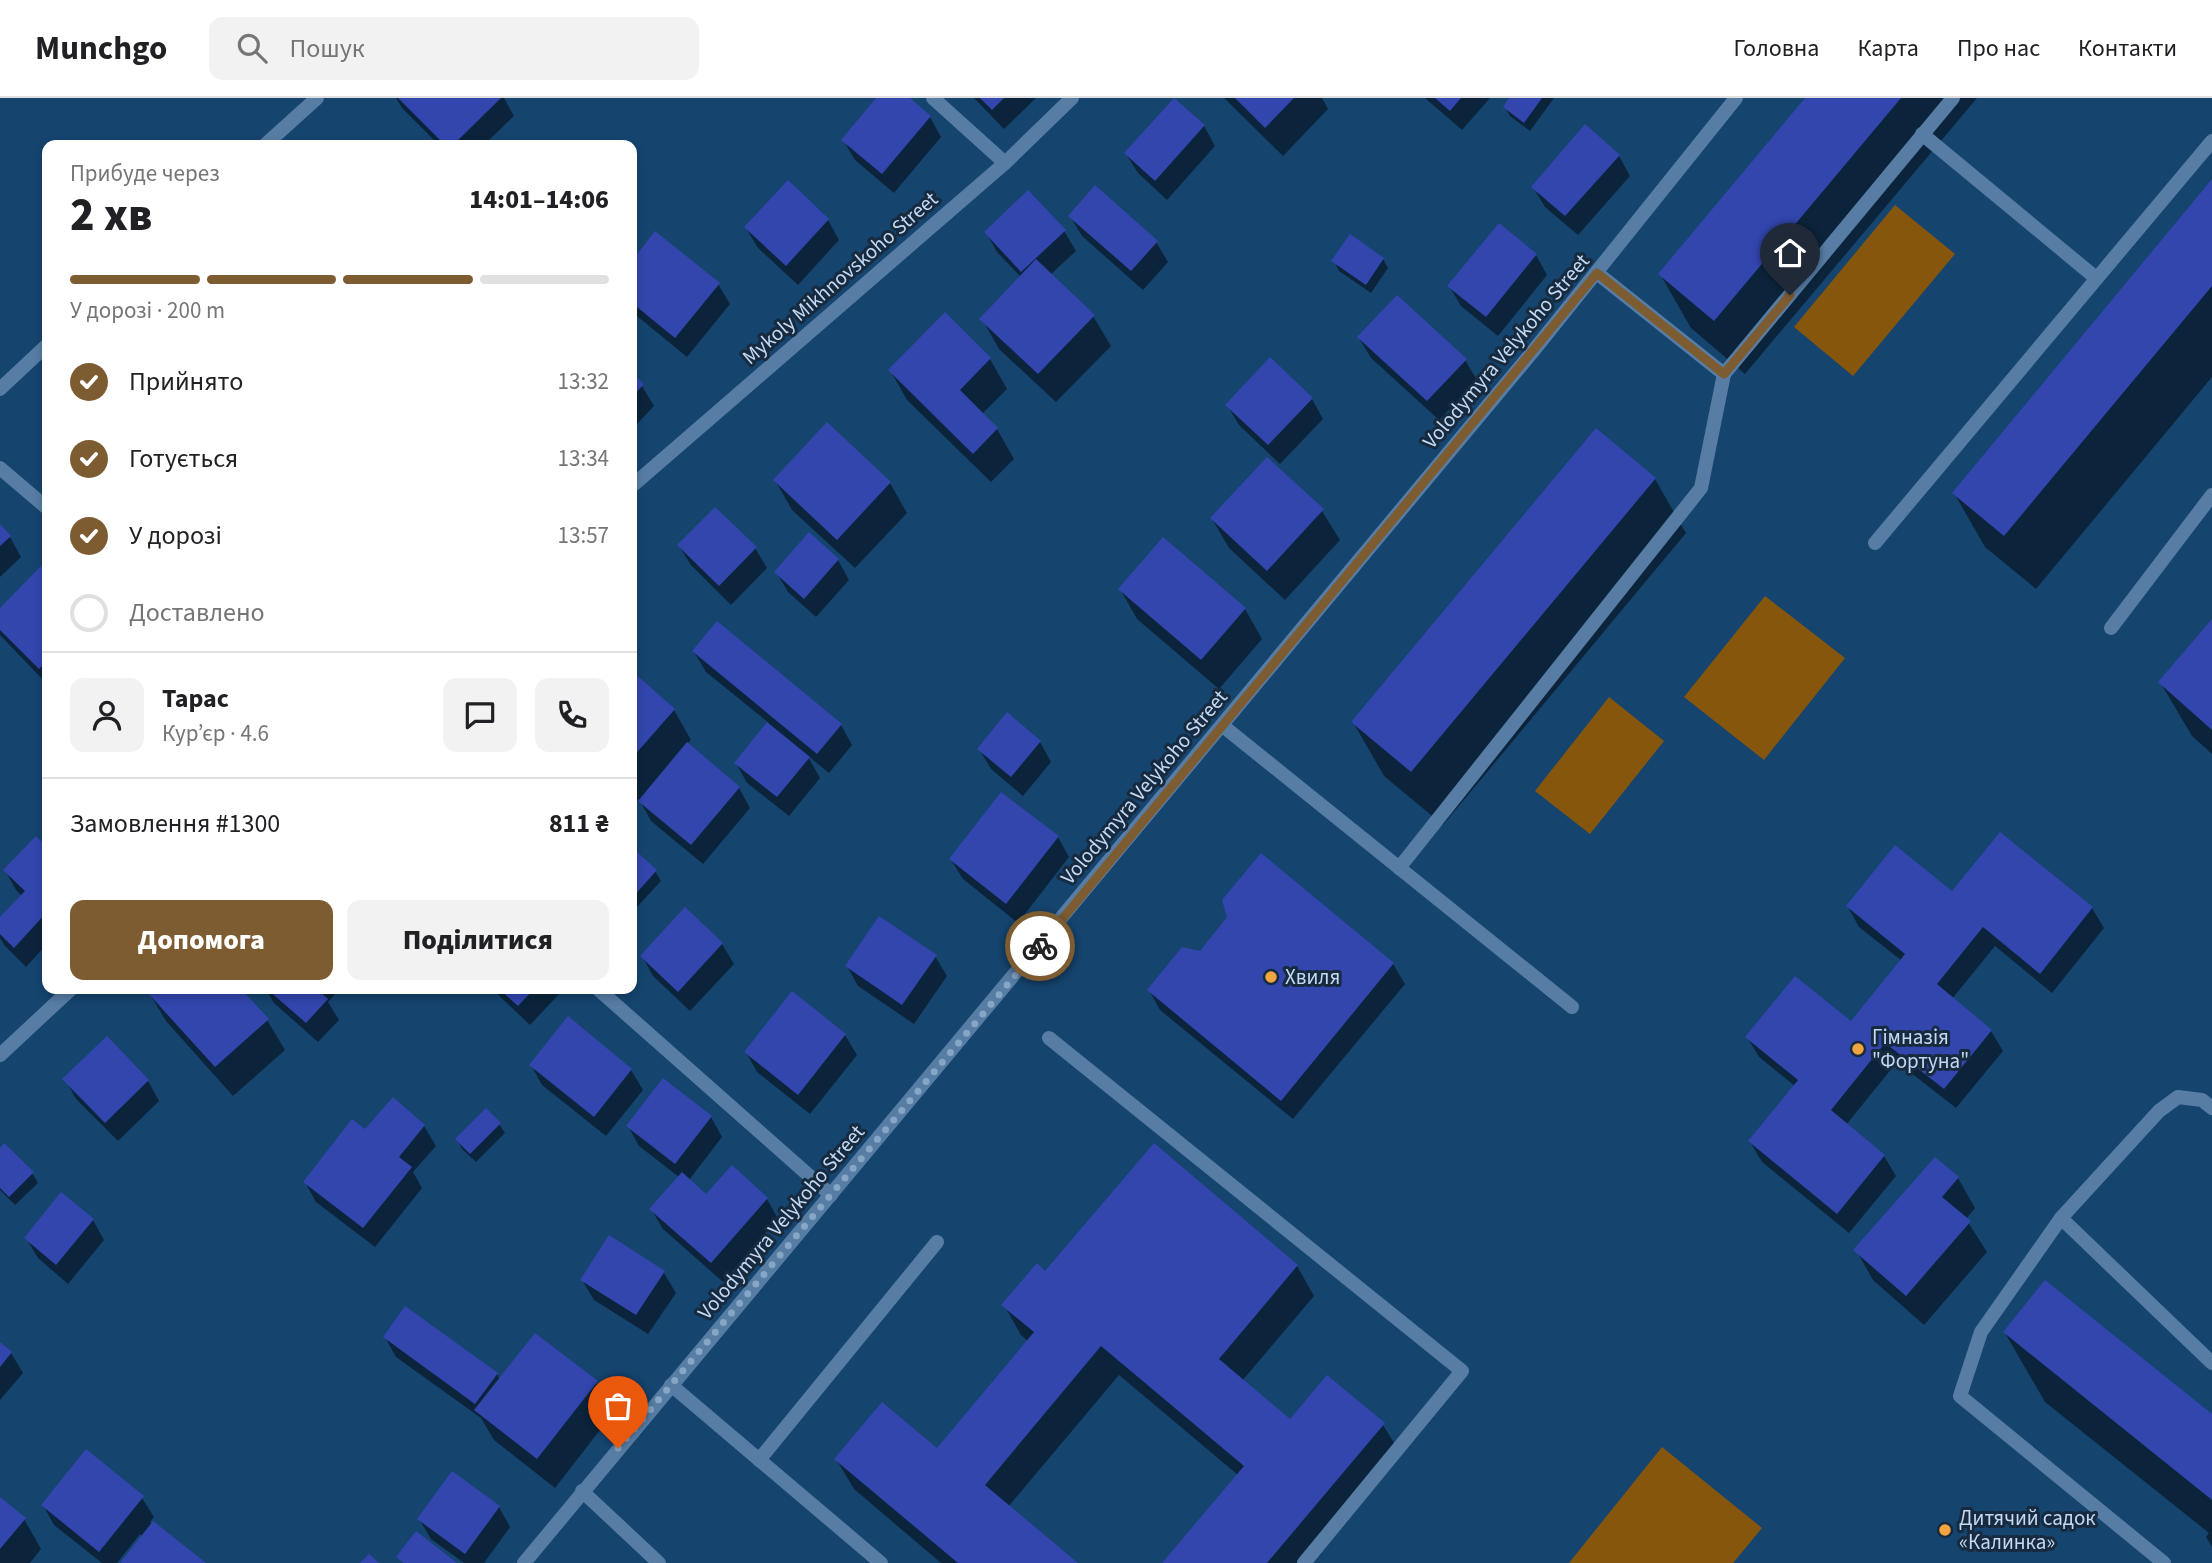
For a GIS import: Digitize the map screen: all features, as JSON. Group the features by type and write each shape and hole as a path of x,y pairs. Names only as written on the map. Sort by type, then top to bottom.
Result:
{"street":[{"path":"271,140 317,98"},
{"path":"933,98 1005,163"},
{"name":"Mykoly Mikhnovskoho Street","path":"637,482 1005,163 1072,98"},
{"name":"Volodymyra Velykoho Street","path":"524,1563 1223,726 1597,273 1736,98"},
{"path":"1399,868 1701,488 1724,374 1952,98"},
{"path":"1922,134 2096,278"},
{"path":"1875,543 2212,141"},
{"path":"1597,273 1724,374"},
{"path":"0,389 42,350"},
{"path":"0,468 42,504"},
{"path":"2111,628 2212,495"},
{"path":"1223,726 1572,1007"},
{"path":"0,1055 66,994"},
{"path":"604,994 831,1195"},
{"path":"1049,1038 1462,1371 1304,1563"},
{"path":"2164,1563 1960,1396 1981,1332 2061,1218 2159,1111 2178,1097 2202,1100 2212,1108"},
{"path":"2061,1218 2212,1363"},
{"path":"759,1460 937,1242"},
{"path":"671,1385 881,1563"},
{"path":"582,1491 659,1563"}],"shaded area":[{"path":"1895,205 1955,254 1853,376 1794,327"},
{"path":"1765,596 1845,658 1764,760 1684,697"},
{"path":"1609,697 1664,741 1590,834 1535,791"},
{"path":"1662,1447 1762,1528 1733,1563 1569,1563"}],"building":[{"path":"398,98 501,98 458,140 440,140"},
{"path":"876,98 910,98 931,116 882,174 841,140"},
{"path":"980,98 1004,98 992,110"},
{"path":"1174,98 1205,125 1155,181 1124,153"},
{"path":"1235,98 1294,98 1265,128"},
{"path":"1435,98 1461,98 1450,111"},
{"path":"1509,98 1542,98 1524,123 1503,107"},
{"path":"1805,98 1901,98 1714,321 1658,274"},
{"path":"1585,124 1620,155 1565,216 1531,187"},
{"path":"2212,179 2212,286 2004,536 1952,493"},
{"path":"788,180 829,219 786,266 744,227"},
{"path":"1095,185 1158,241 1131,271 1068,216"},
{"path":"1028,190 1066,230 1021,272 984,232"},
{"path":"1499,223 1537,254 1486,317 1447,286"},
{"path":"655,231 720,283 675,338 637,307 637,254"},
{"path":"1350,234 1384,258 1366,285 1331,261"},
{"path":"1036,259 1095,315 1038,374 979,319"},
{"path":"1397,295 1467,359 1427,401 1357,337"},
{"path":"945,312 991,358 960,390 998,428 973,454 888,370"},
{"path":"1270,357 1313,398 1268,445 1225,405"},
{"path":"637,378 644,384 637,392"},
{"path":"827,422 891,482 837,540 773,480"},
{"path":"1596,428 1656,478 1411,772 1351,722"},
{"path":"1267,457 1324,509 1267,571 1210,518"},
{"path":"715,507 757,547 719,586 677,545"},
{"path":"0,524 11,536 0,546"},
{"path":"809,532 839,559 804,599 774,572"},
{"path":"1163,537 1246,608 1201,660 1118,589"},
{"path":"42,565 42,666 39,669 0,630 0,608"},
{"path":"2212,619 2212,730 2158,682"},
{"path":"717,621 842,724 817,754 692,651"},
{"path":"637,675 675,709 637,752"},
{"path":"1007,712 1041,741 1011,777 977,749"},
{"path":"767,722 810,757 777,797 734,763"},
{"path":"687,742 740,787 691,845 638,801"},
{"path":"1001,792 1059,836 1006,904 949,859"},
{"path":"2000,832 2093,907 2040,974 1983,927 1937,984 1992,1030 1944,1089 1885,1043 1831,1110 1885,1155 1837,1214 1748,1141 1798,1080 1745,1037 1795,976 1851,1021 1905,954 1846,906 1895,845 1952,891"},
{"path":"36,836 42,842 42,917 14,948 0,934 0,917 25,891 3,870"},
{"path":"637,852 657,870 637,892"},
{"name":"Хвиля","path":"1261,853 1394,963 1281,1101 1147,990 1182,947 1200,951 1227,917 1222,900"},
{"path":"685,907 723,943 678,992 640,956"},
{"path":"879,916 937,955 902,1005 845,966"},
{"path":"792,991 846,1034 798,1095 744,1052"},
{"path":"149,994 246,994 269,1019 215,1067"},
{"path":"273,994 322,994 328,999 306,1023"},
{"path":"505,994 529,994 518,1006"},
{"path":"568,1016 632,1069 594,1117 529,1065"},
{"path":"107,1036 149,1080 105,1123 62,1079"},
{"path":"663,1078 712,1116 675,1164 626,1126"},
{"path":"393,1097 425,1125 399,1157 412,1167 363,1228 303,1182 352,1119 365,1129"},
{"path":"486,1108 501,1123 470,1154 455,1139"},
{"path":"4,1143 34,1172 9,1197 0,1188 0,1148"},
{"path":"1154,1143 1298,1265 1219,1359 1290,1419 1327,1375 1385,1423 1267,1563 1162,1563 1244,1466 1101,1346 985,1485 1078,1563 958,1563 834,1459 882,1402 937,1448 1034,1332 1001,1305 1037,1263 1045,1271"},
{"path":"1935,1157 1959,1177 1942,1197 1971,1221 1906,1296 1853,1250"},
{"path":"732,1165 768,1198 711,1263 649,1209 682,1172 706,1194"},
{"path":"61,1192 94,1219 56,1265 24,1238"},
{"path":"609,1235 665,1271 636,1315 580,1280"},
{"path":"2045,1280 2212,1414 2212,1500 2003,1332"},
{"path":"405,1306 498,1373 475,1404 383,1337"},
{"path":"535,1333 598,1381 537,1459 474,1410"},
{"path":"0,1342 12,1352 0,1367"},
{"path":"86,1449 144,1496 99,1552 41,1505"},
{"path":"452,1471 500,1506 465,1554 417,1519"},
{"path":"0,1497 26,1518 0,1549"},
{"path":"153,1521 206,1563 120,1563"},
{"path":"416,1531 457,1563 404,1563 396,1557"},
{"path":"369,1554 379,1563 360,1563"}],"way so far":[{"path":"618,1448 1040,946"}],"place":[{"name":"Хвиля","path":"1271,977"},
{"name":"Гімназія \"Фортуна\"","path":"1858,1049"},
{"name":"Дитячий садок «Калинка»","path":"1945,1530"}],"route":[{"path":"1040,946 1597,273 1724,374 1790,295"}]}
